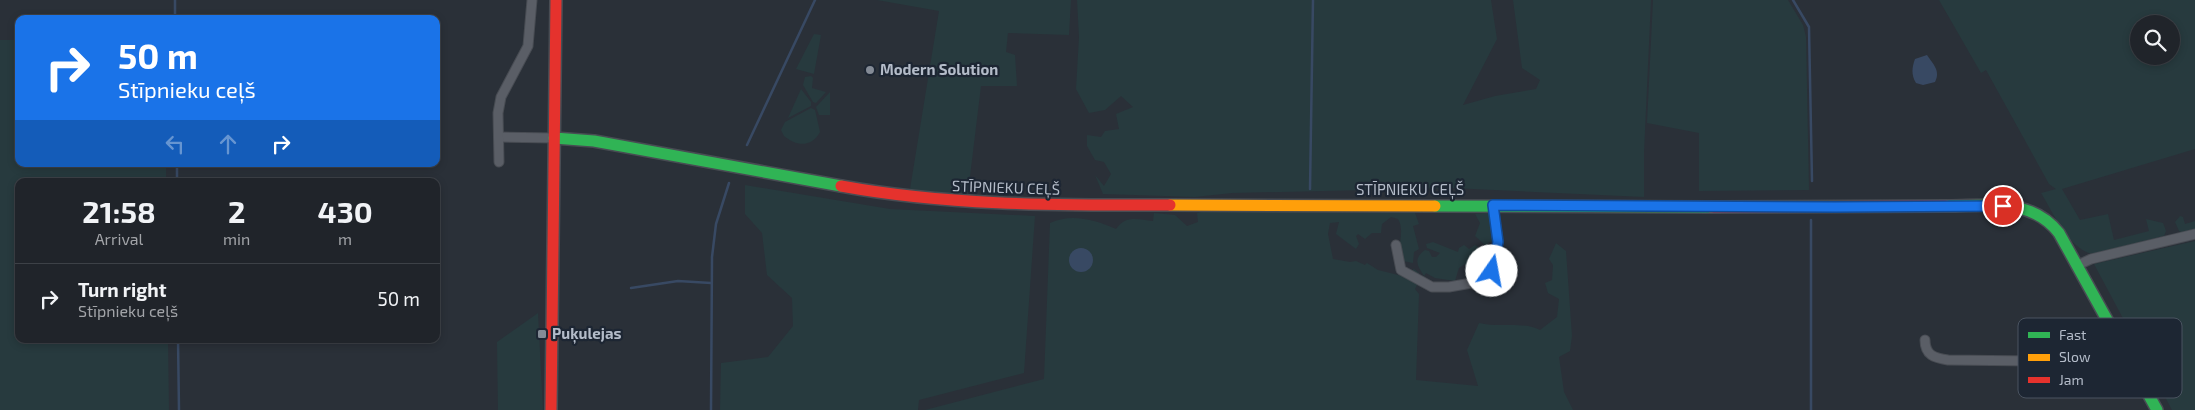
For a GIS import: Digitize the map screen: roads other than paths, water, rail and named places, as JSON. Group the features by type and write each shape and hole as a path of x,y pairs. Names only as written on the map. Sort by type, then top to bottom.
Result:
{"main road":[{"path":"551,410 556,0"},
{"name":"STĪPNIEKU CEĻŠ","path":"554,138 594,141 844,188 936,200 1040,205 2024,207 2040,213 2052,223 2107,318"},
{"name":"STĪPNIEKU CEĻŠ","path":"2150,398 2156,410"}],"street":[{"path":"499,162 498,113 501,98 528,46 532,0"},
{"path":"499,137 554,138"},
{"path":"1396,245 1401,270 1432,287 1449,287 1477,282 1492,271 1498,242 1493,205"},
{"path":"2078,265 2091,259 2195,234"},
{"path":"1925,340 1926,349 1930,355 1948,360 2018,361"}],"water":[{"path":"1927,55 1936,68 1937,78 1935,82 1923,85 1916,83 1913,77 1913,68 1915,59"},
{"path":"1081,248 1089,252 1093,260 1089,268 1081,272 1073,268 1069,260 1073,252"}],"waterway":[{"path":"175,0 175,15"},
{"path":"747,145 815,0"},
{"path":"1310,189 1313,0"},
{"path":"1793,0 1809,27 1812,181"},
{"path":"177,167 177,178"},
{"path":"711,410 712,257 716,224 729,183"},
{"path":"1811,220 1811,410"},
{"path":"631,288 678,281 711,283"},
{"path":"178,343 179,410"}],"place":[{"name":"Modern Solution","path":"870,70"},
{"name":"Puķulejas","path":"542,334"}]}
